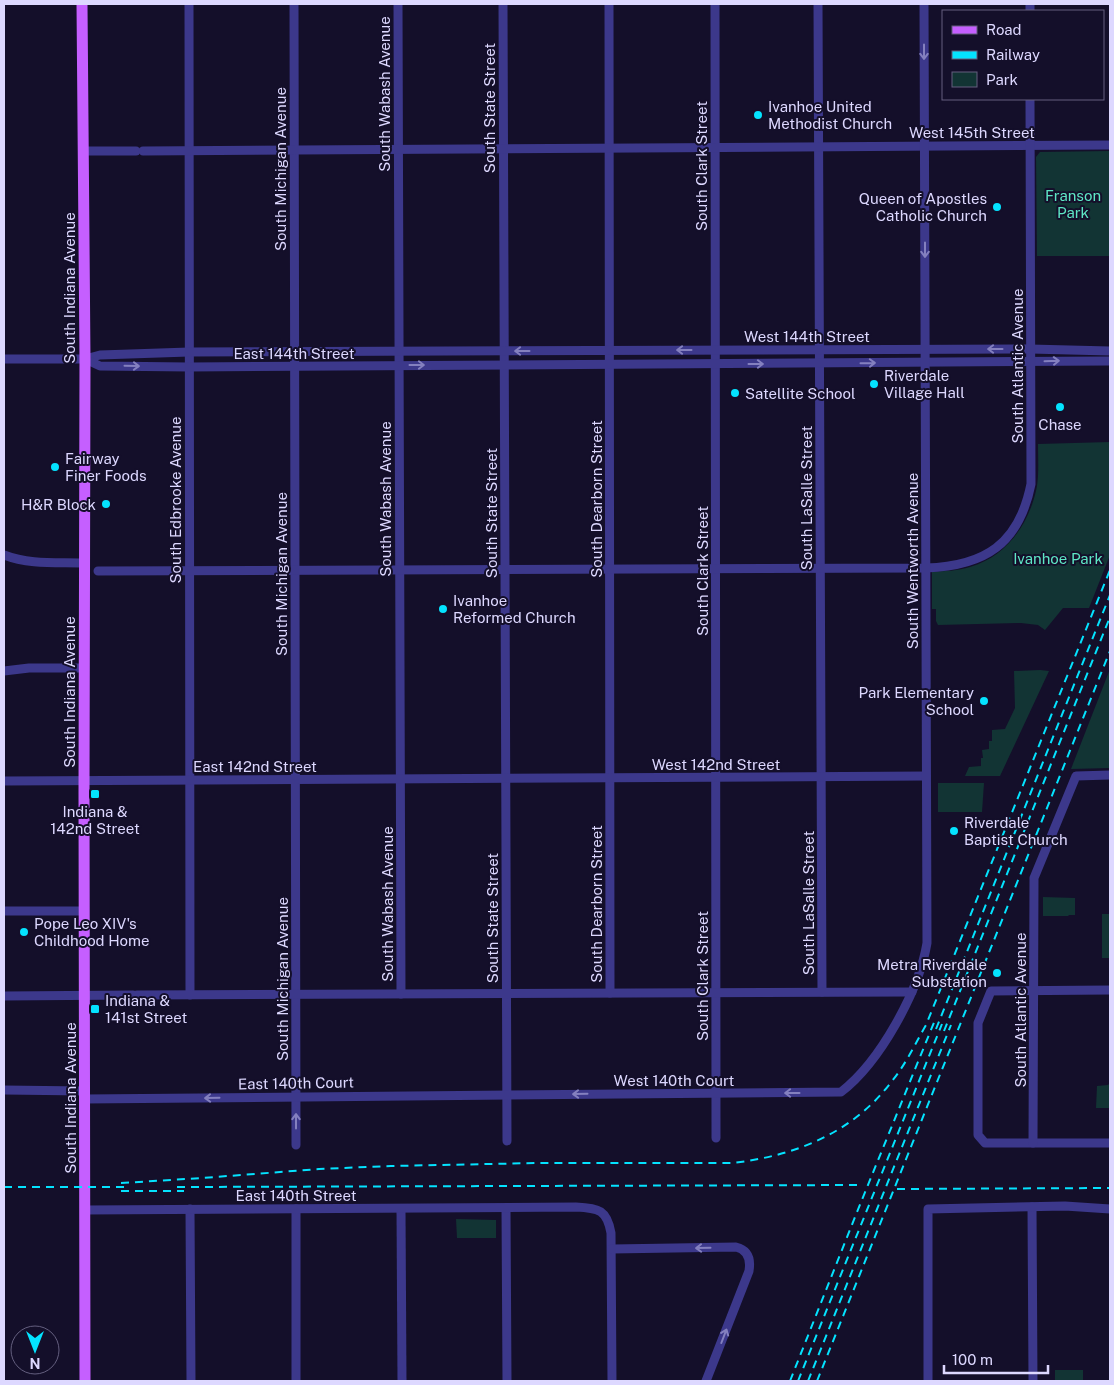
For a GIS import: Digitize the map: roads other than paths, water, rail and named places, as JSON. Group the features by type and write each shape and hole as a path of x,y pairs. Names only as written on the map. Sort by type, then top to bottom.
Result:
{"main road":[{"name":"South Indiana Avenue","path":"82,4 85,359 85,1381"}],"street":[{"name":"South Edbrooke Avenue","path":"189,4 190,995"},
{"name":"South Michigan Avenue","path":"294,4 296,1145"},
{"name":"South Wabash Avenue","path":"398,4 400,994"},
{"name":"South State Street","path":"503,4 507,1141"},
{"name":"South Dearborn Street","path":"609,4 610,993"},
{"name":"South Clark Street","path":"715,4 716,1138"},
{"name":"South LaSalle Street","path":"818,4 822,992"},
{"name":"South Wentworth Avenue","path":"841,1092 861,1074 882,1046 904,1010 925,956 927,942 924,4"},
{"name":"South Atlantic Avenue","path":"98,571 926,568 953,566 976,559 1004,542 1014,531 1026,506 1031,484 1030,100"},
{"name":"West 145th Street","path":"84,152 1110,145"},
{"name":"West 144th Street","path":"504,351 1030,348 1110,351"},
{"name":"East 144th Street","path":"4,359 85,359 100,354 189,352 504,351"},
{"name":"East 144th Street","path":"85,359 100,366 504,365"},
{"name":"West 144th Street","path":"504,365 1110,361"},
{"path":"4,556 30,562 84,563"},
{"path":"4,671 17,668 84,668"},
{"name":"South Atlantic Avenue","path":"1033,1142 1034,878 1076,776 1110,775"},
{"name":"West 142nd Street","path":"506,779 926,776"},
{"name":"East 142nd Street","path":"4,780 506,779"},
{"path":"4,911 84,911"},
{"path":"1110,990 990,991 978,1024 978,1136 985,1143 1110,1143"},
{"path":"4,996 912,992"},
{"name":"East 140th Court","path":"4,1090 138,1099 507,1095"},
{"name":"West 140th Court","path":"507,1095 841,1092"},
{"path":"928,1381 928,1209 1065,1206 1110,1209"},
{"name":"East 140th Street","path":"85,1210 576,1207 603,1213 609,1221 612,1248"},
{"path":"1032,1207 1033,1381"},
{"path":"506,1208 507,1381"},
{"path":"190,1209 190,1381"},
{"path":"296,1209 296,1381"},
{"path":"401,1209 402,1381"},
{"path":"612,1381 612,1248 736,1247 743,1249 748,1256 750,1261 749,1271 706,1381"}],"railway":[{"path":"121,1183 319,1169 391,1166 538,1163 732,1163 778,1155 800,1148 841,1128 877,1099 892,1081 906,1061 926,1025 1110,570"},
{"path":"936,1029 1110,595"},
{"path":"944,1031 1110,617"},
{"path":"817,1381 1110,651"},
{"path":"790,1381 935,1020"},
{"path":"798,1381 942,1024"},
{"path":"808,1381 951,1025"},
{"path":"177,1187 862,1185"},
{"path":"4,1187 129,1187"},
{"path":"897,1189 1110,1188"},
{"path":"121,1191 184,1191"}],"place":[{"name":"Ivanhoe United Methodist Church","path":"758,115"},
{"name":"Queen of Apostles Catholic Church","path":"997,207"},
{"name":"Riverdale Village Hall","path":"874,384"},
{"name":"Satellite School","path":"735,393"},
{"name":"Chase","path":"1060,407"},
{"name":"Fairway Finer Foods","path":"55,467"},
{"name":"H&R Block","path":"106,504"},
{"name":"Ivanhoe Reformed Church","path":"443,609"},
{"name":"Park Elementary School","path":"984,701"},
{"name":"Indiana & 142nd Street","path":"95,794"},
{"name":"Riverdale Baptist Church","path":"954,831"},
{"name":"Pope Leo XIV's Childhood Home","path":"24,932"},
{"name":"Metra Riverdale Substation","path":"997,973"},
{"name":"Indiana & 141st Street","path":"95,1009"}],"park label":[{"name":"Franson Park","path":"1073,204"},
{"name":"Ivanhoe Park","path":"1058,558"}]}
